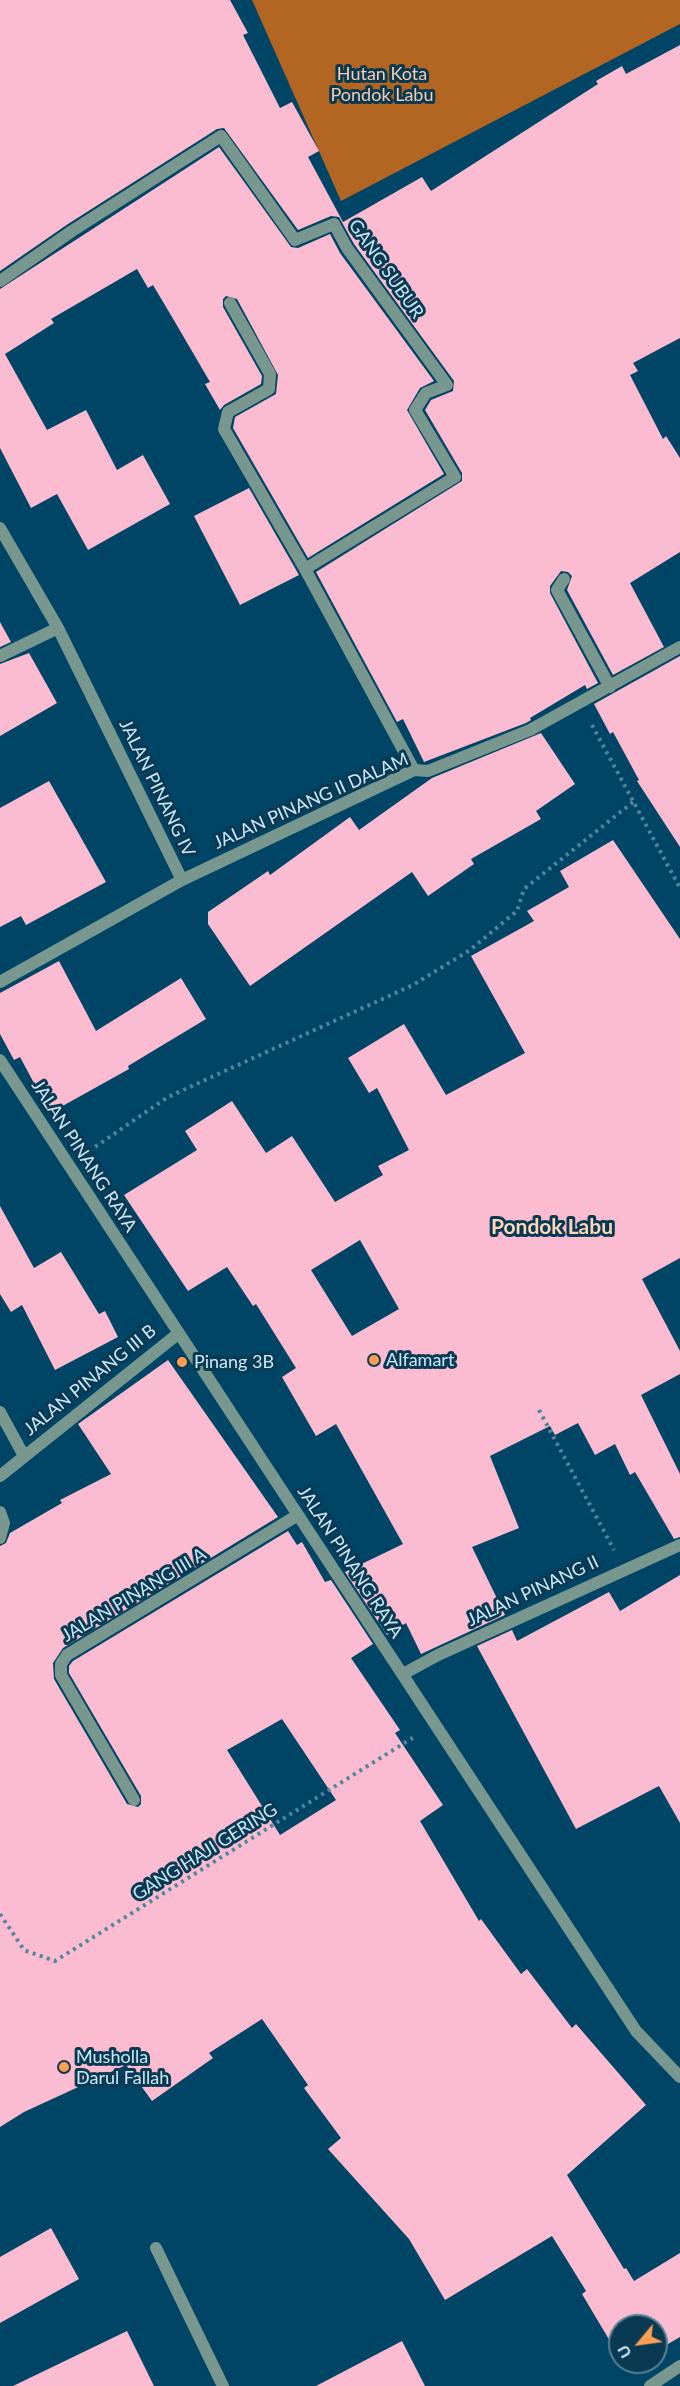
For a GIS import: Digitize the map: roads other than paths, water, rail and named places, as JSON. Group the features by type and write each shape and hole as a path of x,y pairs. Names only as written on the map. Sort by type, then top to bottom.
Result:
{"street":[{"name":"GANG SUBUR","path":"0,281 72,231 221,136 295,240 334,224 347,248 447,385 426,393 416,410 455,477 305,569"},
{"path":"230,303 270,374 268,389 228,412 224,429 305,569 414,770"},
{"name":"JALAN PINANG IV","path":"0,528 58,628 182,880 0,982"},
{"path":"564,579 557,590 610,687"},
{"path":"0,656 58,628"},
{"name":"JALAN PINANG II DALAM","path":"182,880 414,770 428,771 530,729 680,647"},
{"name":"JALAN PINANG RAYA","path":"0,1060 636,2031 680,2077"},
{"name":"JALAN PINANG III B","path":"0,1476 179,1333"},
{"name":"JALAN PINANG III B","path":"0,1412 24,1456"},
{"path":"0,1512 4,1523 0,1538"},
{"name":"JALAN PINANG III A","path":"134,1800 61,1675 61,1664 67,1655 298,1515"},
{"name":"JALAN PINANG II","path":"403,1674 438,1654 680,1545"},
{"path":"156,2248 223,2386"},
{"path":"650,2386 680,2366"}],"place":[{"name":"Alfamart","path":"374,1360"},
{"name":"Pinang 3B","path":"182,1362"},
{"name":"Musholla Darul Fallah","path":"64,2067"}],"district":[{"name":"Pondok Labu","path":"552,1227"}],"park label":[{"name":"Hutan Kota Pondok Labu","path":"382,84"}]}
